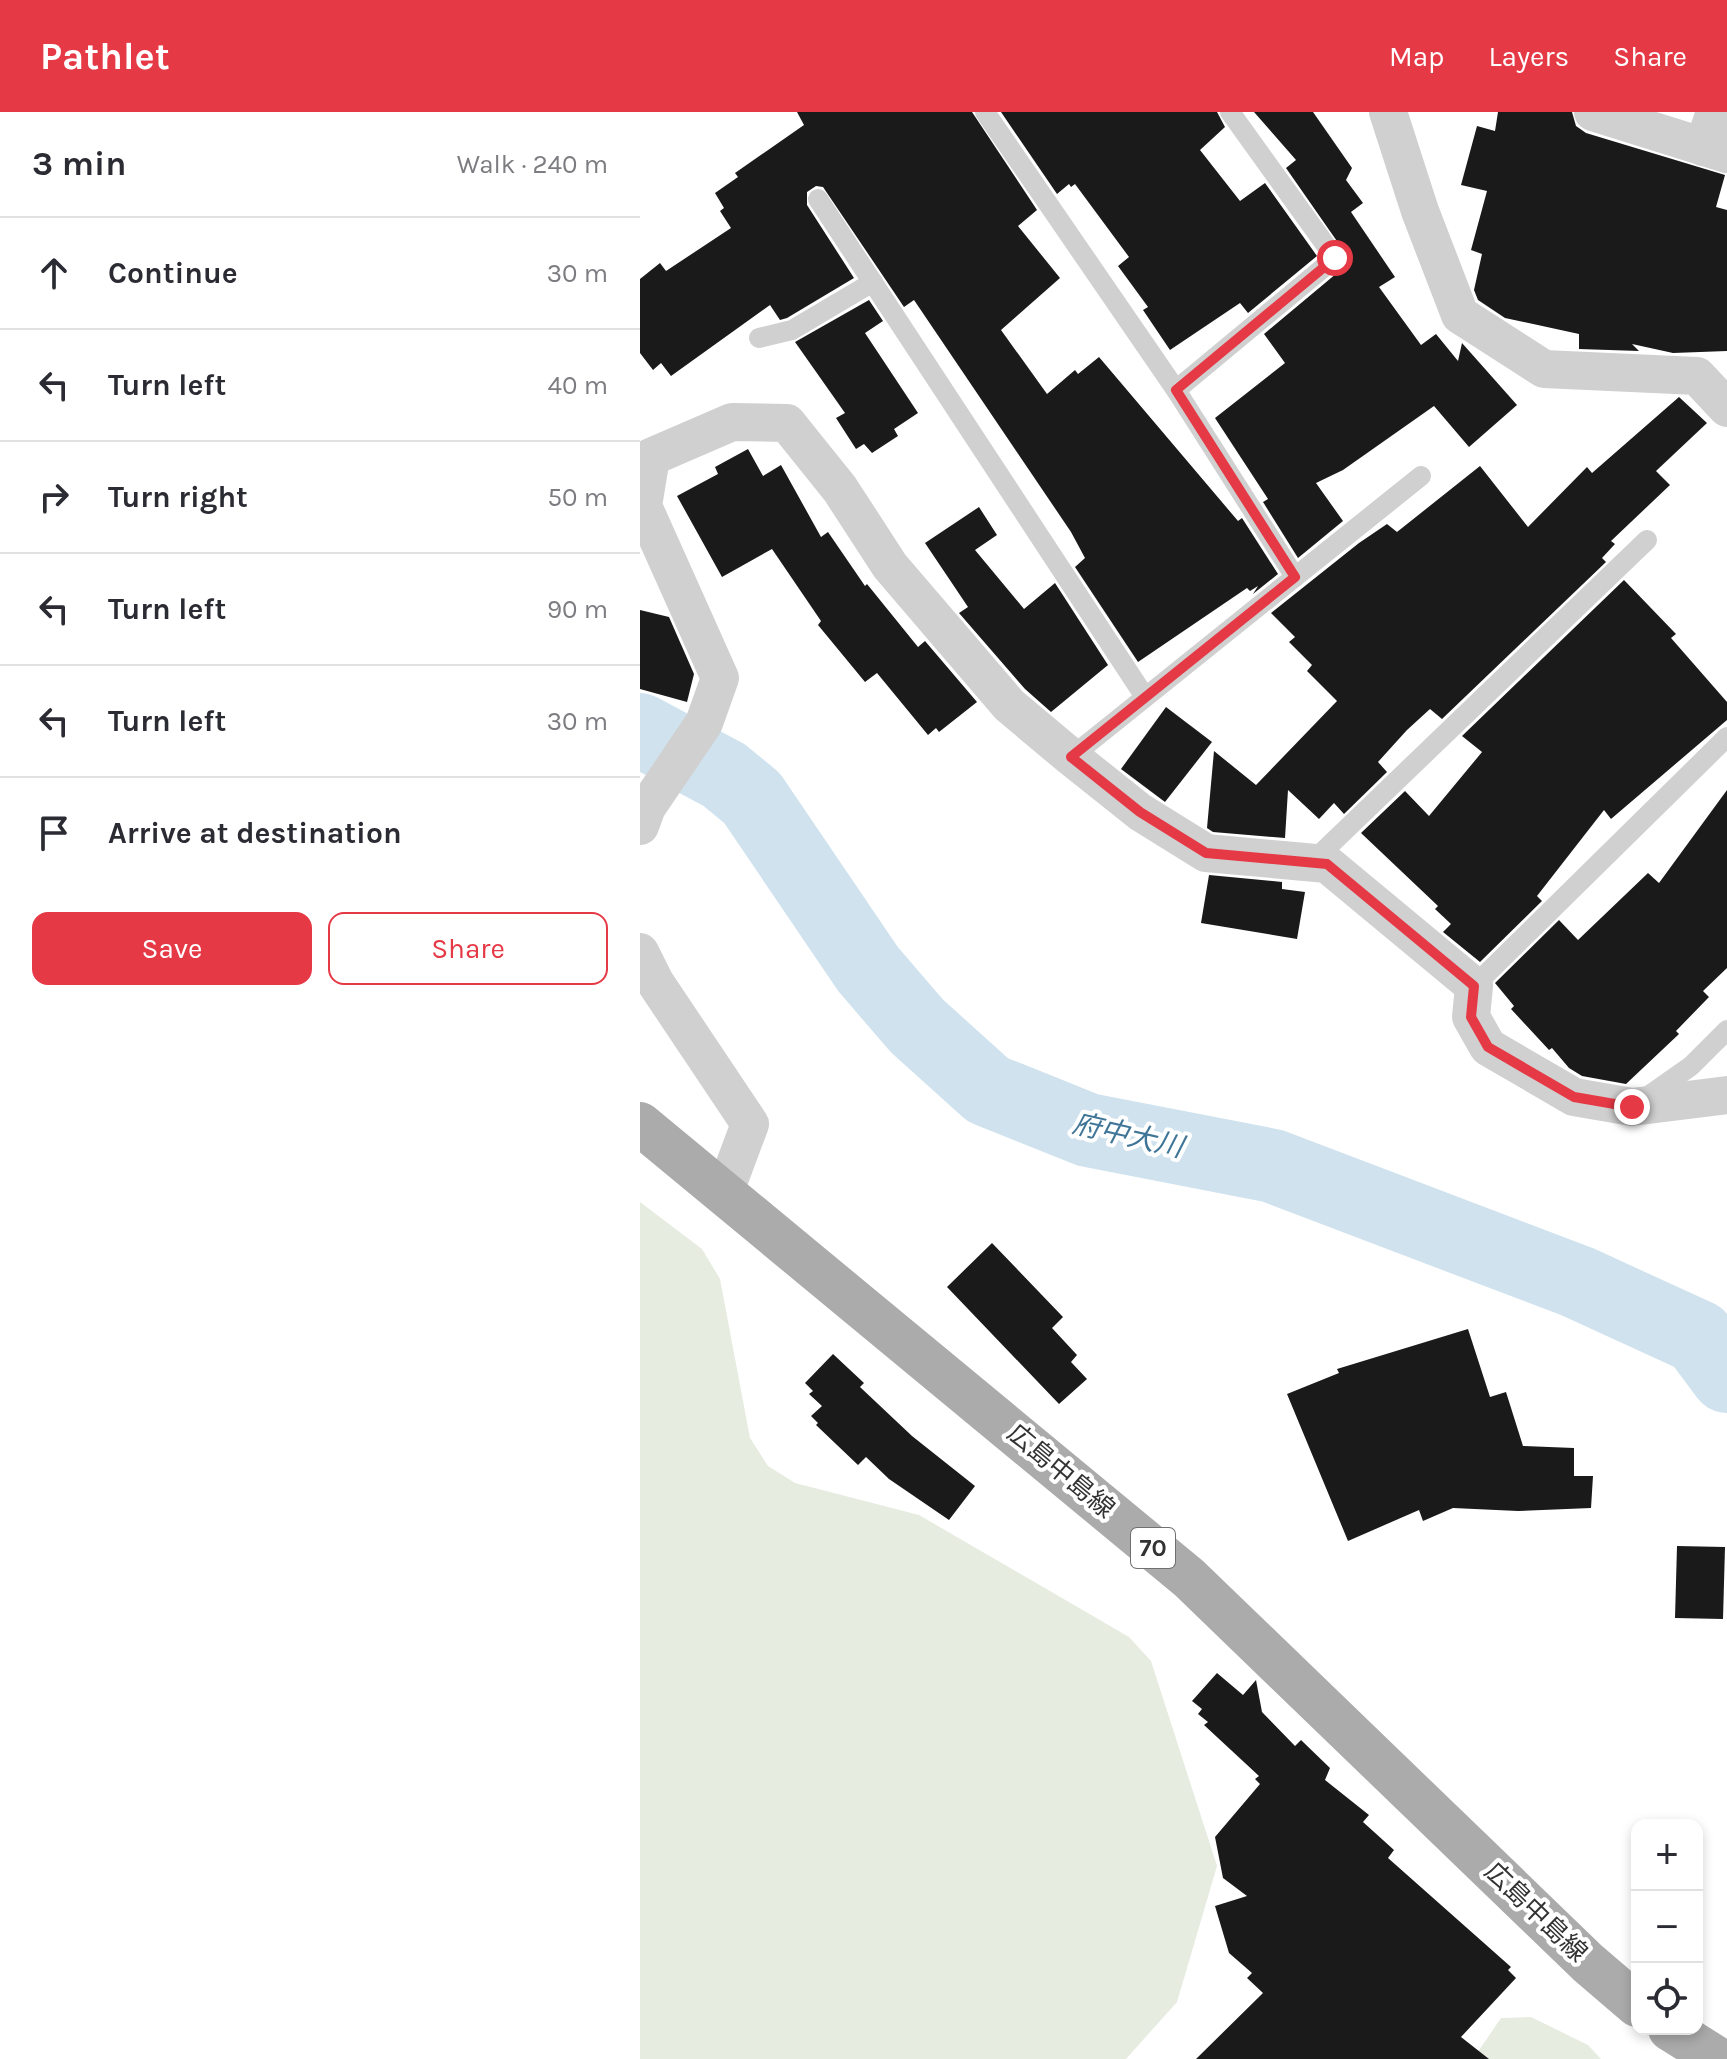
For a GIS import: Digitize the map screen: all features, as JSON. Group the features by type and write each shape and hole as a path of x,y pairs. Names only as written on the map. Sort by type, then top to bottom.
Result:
{"main road":[{"name":"広島中島線","path":"640,1124 725,1191 1189,1578 1588,1963 1631,2000"},
{"path":"1680,2035 1718,2059"}],"street":[{"path":"1388,112 1420,211 1460,315 1544,369 1697,376 1727,408"},
{"path":"1593,112 1715,138"},
{"path":"644,817 704,723 720,678 643,506 651,457 732,422 787,423 840,489 890,566 1009,705 1140,812 1206,853 1327,864 1474,986 1471,1017 1488,1047 1574,1097 1632,1107 1727,1095"},
{"path":"640,952 655,982 750,1124 725,1191"}],"lane":[{"path":"985,112 1176,390 1295,577"},
{"path":"1176,390 1335,258 1230,112"},
{"path":"818,199 1145,697"},
{"path":"759,338 792,330 873,282"},
{"path":"1071,757 1421,476"},
{"path":"1312,862 1647,540"},
{"path":"1474,986 1727,737"},
{"path":"1632,1107 1691,1066 1727,1030"}],"shaded area":[{"path":"640,1202 702,1249 720,1279 750,1438 768,1466 795,1483 919,1515 1129,1637 1151,1661 1217,1866 1177,2002 1126,2059 640,2059"},
{"path":"1531,2017 1588,2045 1601,2059 1473,2059 1501,2018"}],"building":[{"path":"797,112 972,112 1037,210 1018,226 1060,278 1001,330 1047,394 1075,370 1078,374 1099,357 1238,521 1242,518 1278,574 1253,594 1258,586 1250,591 1247,588 1138,662 1075,567 1085,558 1071,532 914,300 904,307 823,187 816,186 807,192 807,205 854,278 787,318 780,320 770,305 671,376 661,363 653,370 640,353 640,279 660,263 666,271 731,228 720,211 724,208 715,193 738,177 735,173 804,125"},
{"path":"1001,112 1217,112 1225,127 1200,150 1240,201 1265,183 1317,256 1248,313 1240,303 1170,350 1143,310 1148,307 1118,266 1129,257 1075,184 1071,187 1069,184 1057,194"},
{"path":"1254,112 1313,112 1352,168 1346,180 1363,203 1351,212 1395,277 1379,287 1421,345 1436,334 1458,361 1462,343 1517,405 1469,447 1434,406 1343,470 1316,483 1343,521 1298,558 1263,502 1268,499 1215,418 1285,363 1264,334 1343,268 1348,257 1286,168 1296,160"},
{"path":"1498,112 1572,112 1576,126 1586,133 1725,175 1716,207 1727,210 1727,351 1673,353 1632,344 1639,351 1579,349 1579,334 1505,318 1478,300 1474,290 1482,254 1471,250 1487,191 1461,185 1477,126 1495,131"},
{"path":"869,300 883,321 865,333 918,413 894,429 898,436 872,453 864,444 856,449 836,418 845,413 795,342"},
{"path":"1679,397 1707,423 1656,471 1670,485 1611,541 1615,544 1602,558 1606,562 1442,719 1430,709 1407,730 1378,762 1387,772 1344,814 1334,803 1319,819 1288,790 1285,838 1213,832 1207,828 1214,751 1256,785 1337,701 1307,671 1312,665 1289,642 1295,637 1271,613 1359,543 1387,524 1397,532 1480,466 1528,527 1587,467 1592,473"},
{"path":"748,449 763,476 781,465 821,537 828,532 865,586 867,584 918,647 925,641 977,702 939,732 936,728 928,735 877,673 865,682 818,625 821,621 772,549 722,577 677,496 718,474 715,467"},
{"path":"979,507 997,535 975,550 1024,609 1055,583 1108,665 1051,712 1025,689 959,613 968,607 925,543"},
{"path":"1624,580 1676,634 1671,638 1727,702 1727,720 1611,819 1604,810 1537,896 1542,901 1480,962 1443,932 1451,924 1435,909 1438,906 1361,833 1405,791 1429,816 1482,752 1462,736"},
{"path":"640,610 669,617 694,674 687,702 640,689"},
{"path":"1166,707 1212,742 1165,802 1121,769"},
{"path":"1727,790 1727,968 1703,991 1709,997 1676,1031 1679,1034 1626,1084 1582,1076 1569,1068 1552,1048 1549,1050 1511,1009 1514,1006 1495,983 1559,920 1578,940 1648,873 1659,883"},
{"path":"1209,875 1282,882 1282,889 1305,892 1297,939 1201,923"},
{"path":"992,1243 1063,1317 1052,1328 1077,1355 1071,1362 1087,1379 1059,1404 947,1287"},
{"path":"1468,1329 1490,1397 1506,1392 1523,1446 1574,1448 1574,1476 1593,1476 1591,1508 1518,1511 1453,1508 1423,1521 1419,1510 1348,1541 1287,1394 1339,1373 1337,1369"},
{"path":"833,1354 864,1383 860,1387 912,1436 975,1486 949,1520 889,1479 866,1457 858,1465 816,1425 818,1423 811,1416 822,1406 809,1394 813,1391 805,1383"},
{"path":"1677,1546 1725,1547 1723,1619 1675,1618"},
{"path":"1217,1673 1243,1695 1256,1680 1262,1712 1295,1746 1301,1740 1330,1768 1325,1780 1369,1815 1363,1822 1394,1850 1388,1858 1511,1967 1508,1970 1516,1978 1461,2037 1489,2059 1196,2059 1263,1993 1247,1978 1252,1973 1229,1953 1215,1906 1247,1896 1223,1878 1215,1837 1260,1784 1255,1779 1259,1776 1204,1725 1208,1722 1198,1714 1202,1709 1192,1701"}],"waterway":[{"name":"府中大川","path":"640,730 724,775 752,798 868,969 917,1026 988,1090 1088,1130 1273,1166 1578,1282 1698,1337 1727,1376"}],"route":[{"path":"1335,258 1176,390 1295,577 1071,757 1140,812 1206,853 1327,864 1474,986 1471,1017 1488,1047 1574,1097 1632,1107"}]}
